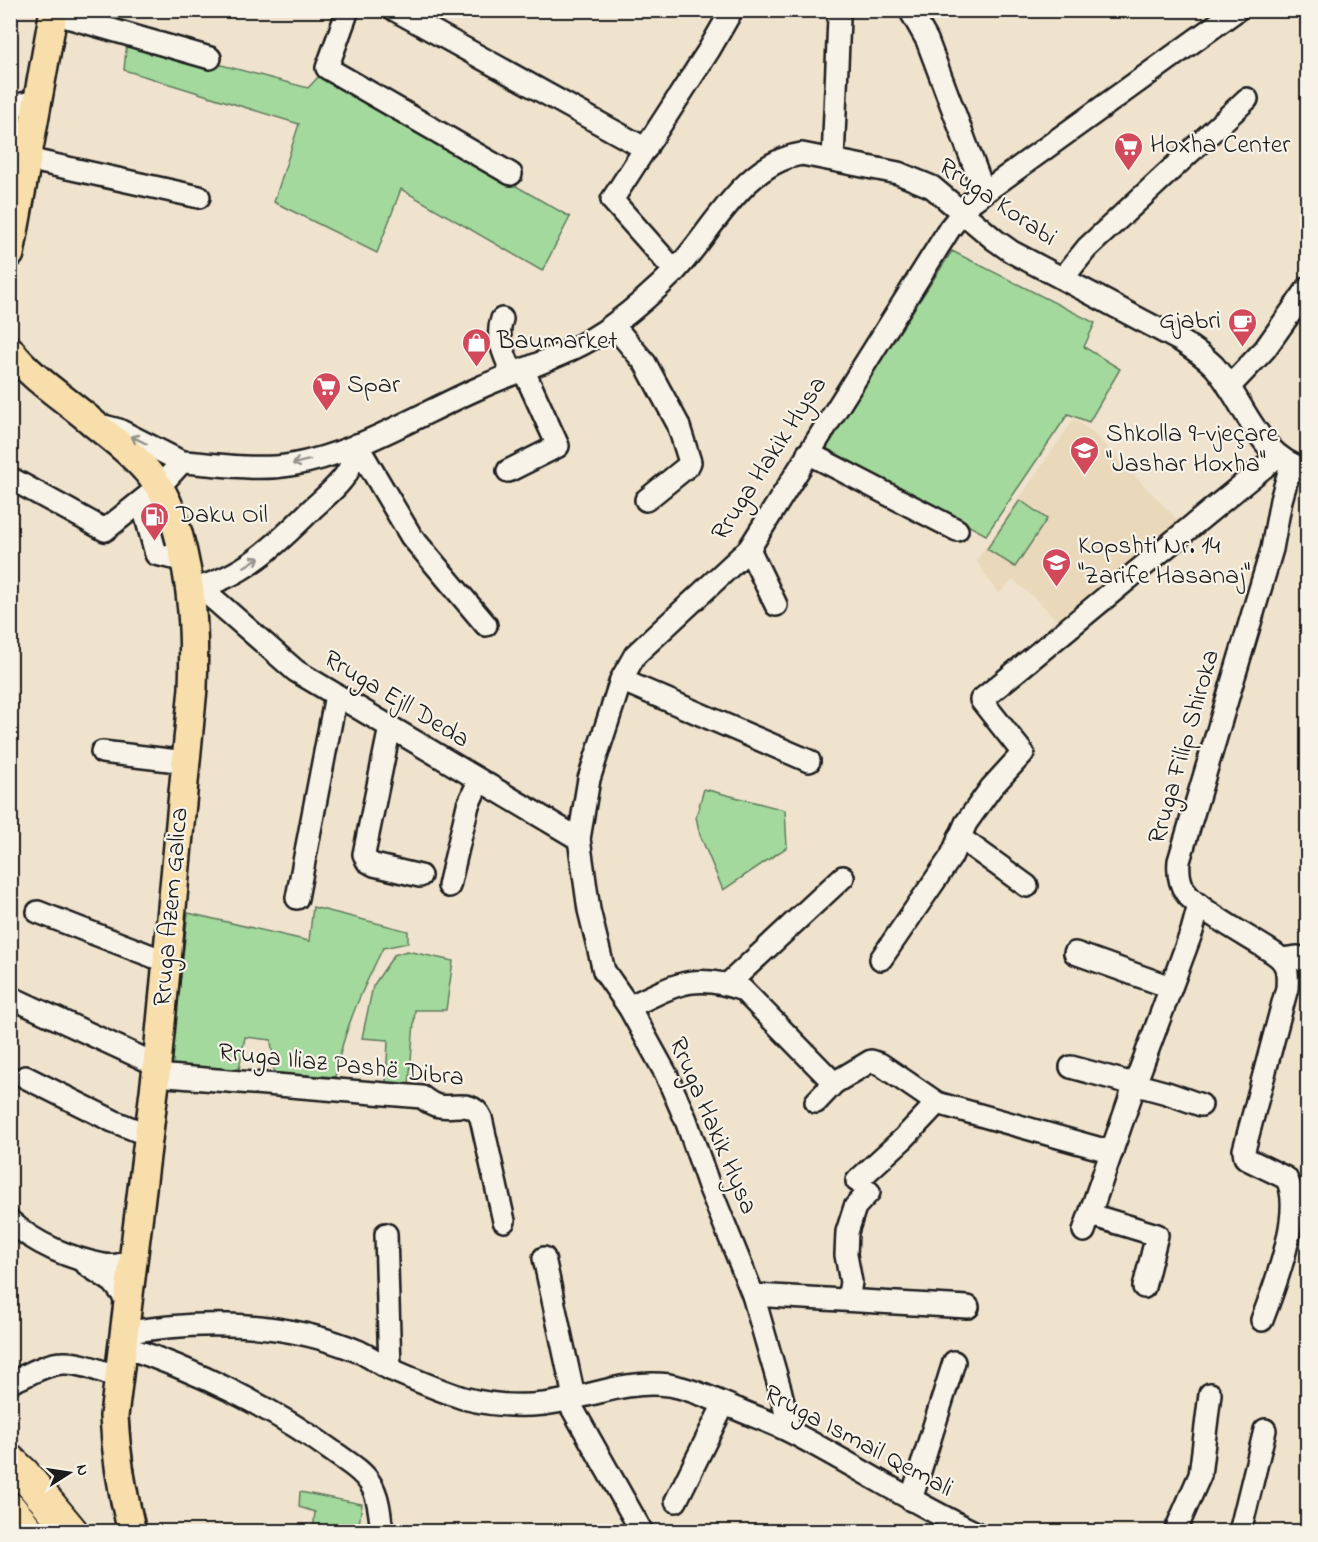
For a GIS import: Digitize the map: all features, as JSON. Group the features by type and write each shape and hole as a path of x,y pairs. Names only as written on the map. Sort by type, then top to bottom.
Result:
{"highway":[{"path":"10,1461 23,1473 72,1532"},
{"path":"10,1509 30,1532"}],"main road":[{"path":"10,254 53,12"},
{"name":"Rruga Azem Galica","path":"10,350 143,468 159,487 167,502 195,588 193,688 157,1070 114,1416 116,1458 132,1532"}],"street":[{"path":"348,10 327,68 511,174"},
{"path":"396,10 646,148"},
{"path":"675,271 612,200 710,50 732,10"},
{"path":"910,10 927,40 984,192"},
{"name":"Rruga Hakik Hysa","path":"790,1431 753,1295 682,1111 666,1074 629,1007 604,971 589,910 579,839 589,779 621,680 635,655 749,549 950,228 971,202 1237,10"},
{"path":"53,12 210,58"},
{"path":"833,160 839,18"},
{"path":"1063,278 1087,248 1247,99"},
{"path":"10,106 39,101"},
{"name":"Rruga Korabi","path":"182,462 278,467 306,461 357,445 578,346 613,325 675,271 746,184 764,168 790,156 802,154 898,173 920,181 932,187 994,240 1012,252 1181,341 1201,354 1214,367 1256,429 1292,464"},
{"path":"27,159 199,197"},
{"path":"1229,387 1265,349 1308,288"},
{"path":"502,319 499,329 500,341 558,446 508,471"},
{"path":"613,325 645,363 678,424 690,462 646,500"},
{"path":"10,478 105,530 159,487 182,462 119,430 94,423"},
{"path":"195,588 234,573 258,560 276,545 341,481 352,462 357,445"},
{"path":"357,445 411,536 486,625"},
{"path":"808,453 957,530"},
{"path":"881,959 951,857 966,823 991,788 1023,753 981,700 1087,614 1177,536 1292,464"},
{"name":"Rruga Filip Shiroka","path":"1283,959 1198,905 1186,894 1178,871 1179,861 1272,549 1281,500 1292,464"},
{"path":"749,549 776,605"},
{"name":"Rruga Ejll Deda","path":"195,588 296,671 579,839"},
{"path":"621,680 809,761"},
{"path":"297,898 336,695"},
{"path":"390,727 364,854 367,861 374,865 420,876"},
{"path":"102,752 186,762"},
{"path":"449,886 468,806 479,781"},
{"path":"959,837 1027,886"},
{"path":"728,984 843,877"},
{"path":"1144,1287 1156,1235 1088,1223 1135,1084 1192,931 1198,905"},
{"path":"38,912 167,962"},
{"path":"1076,952 1170,987"},
{"path":"1262,1320 1286,1248 1290,1225 1290,1191 1286,1178 1249,1160 1245,1157 1244,1150 1287,988 1287,967 1283,959 1298,957 1308,963"},
{"path":"629,1007 676,984 690,981 728,984 743,990 834,1083"},
{"path":"10,997 157,1070"},
{"path":"816,1101 834,1083 871,1061 880,1064 937,1103 1112,1152"},
{"path":"1071,1067 1201,1105"},
{"name":"Rruga Iliaz Pashë Dibra","path":"157,1070 422,1097 439,1107 474,1108 481,1118 504,1221"},
{"path":"25,1077 113,1121 148,1135"},
{"path":"848,1300 851,1282 846,1255 847,1232 863,1186 937,1103"},
{"path":"10,1221 37,1240 97,1270 113,1282 128,1301"},
{"path":"386,1234 390,1369"},
{"path":"62,1253 84,1259 133,1258"},
{"path":"544,1258 571,1398 642,1532"},
{"path":"753,1295 968,1307"},
{"name":"Rruga Ismail Qemali","path":"123,1340 158,1327 219,1324 273,1329 325,1341 361,1353 390,1369 463,1398 501,1406 545,1404 640,1385 669,1385 699,1394 790,1431 911,1500 942,1525 974,1532"},
{"path":"123,1340 275,1415 326,1446 360,1472 372,1486 382,1532"},
{"path":"911,1500 954,1362"},
{"path":"10,1382 52,1365 63,1363 118,1377"},
{"path":"1174,1532 1200,1475 1210,1394"},
{"path":"676,1501 724,1404"},
{"path":"1240,1532 1265,1430"}],"shaded area":[{"name":"Shkolla 9-vjeçare \"Jashar Hoxha\"","path":"1074,419 1091,431 1179,521 1064,628 1038,601 1013,580 998,594 976,561"}],"green space":[{"path":"127,40 308,88 321,74 570,217 542,271 401,189 377,253 274,202 299,124 124,70"},
{"path":"952,251 1095,323 1084,347 1120,369 1089,422 1068,414 986,535 824,447"},
{"path":"1020,500 1047,519 1015,567 987,549"},
{"path":"704,789 785,810 787,847 723,890 700,835 696,817"},
{"path":"313,907 408,931 408,943 383,948 354,1011 338,1060 335,1077 274,1073 271,1040 245,1037 239,1070 170,1067 188,913 309,941"},
{"path":"407,951 453,961 446,1010 415,1010 409,1085 386,1084 388,1040 362,1038 373,986 394,955"},
{"path":"300,1492 362,1504 358,1531 313,1531 315,1512 299,1507"}],"place":[{"name":"Hoxha Center","path":"1129,172"},
{"name":"Gjabri","path":"1242,348"},
{"name":"Baumarket","path":"476,368"},
{"name":"Spar","path":"326,412"},
{"name":"Shkolla 9-vjeçare \"Jashar Hoxha\"","path":"1085,476"},
{"name":"Daku Oil","path":"155,542"},
{"name":"Kopshti Nr. 14 \"Zarife Hasanaj\"","path":"1057,588"}]}
